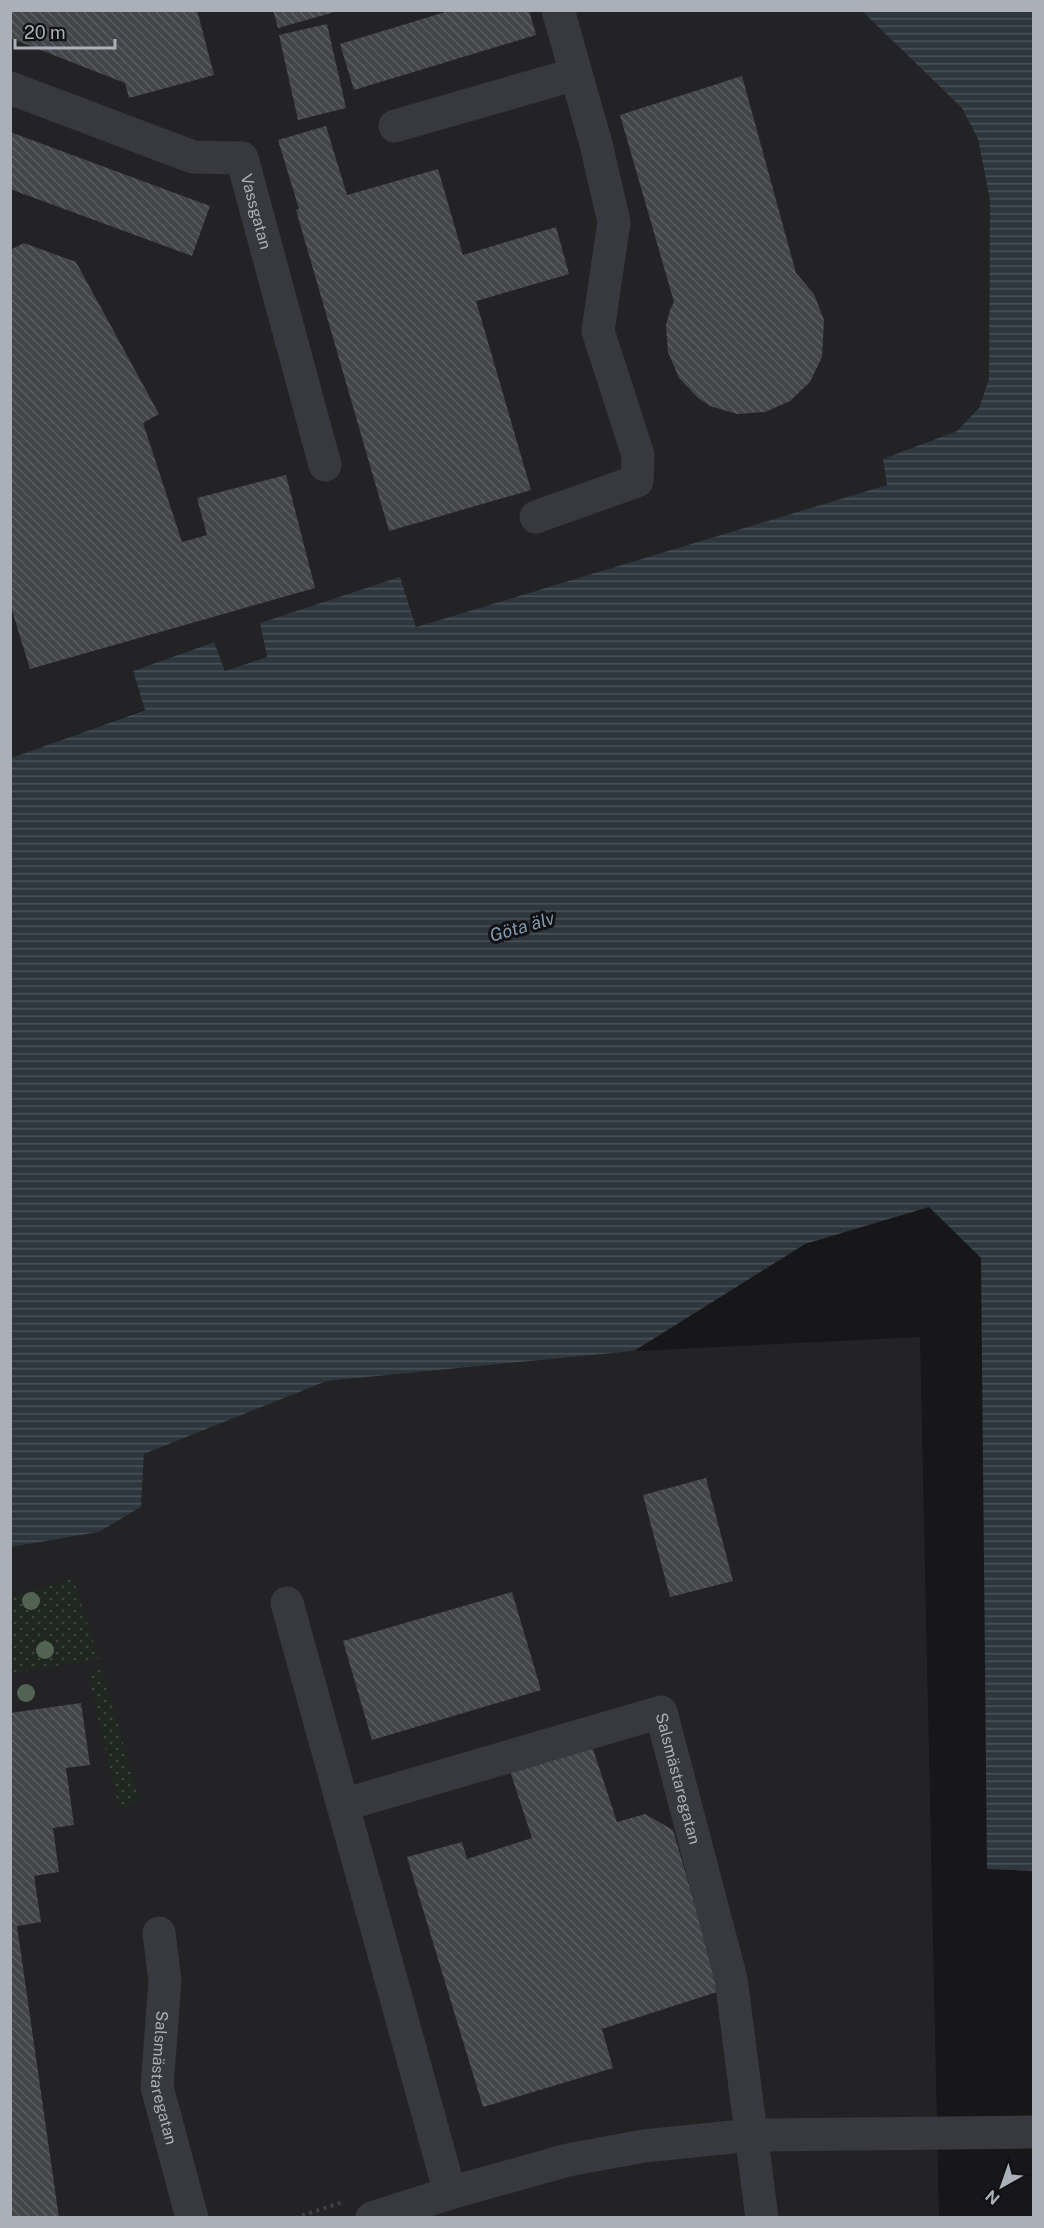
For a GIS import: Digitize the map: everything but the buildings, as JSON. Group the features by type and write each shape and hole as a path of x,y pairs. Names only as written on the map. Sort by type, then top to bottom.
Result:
{"street":[{"path":"536,517 637,481 639,455 598,331 614,222 596,144 558,10"},
{"path":"395,126 576,74"},
{"name":"Vassgatan","path":"10,88 193,157 242,158 325,465"},
{"path":"287,1603 450,2193"},
{"name":"Salsmästaregatan","path":"343,1805 661,1712 731,1979 752,2134"},
{"name":"Salsmästaregatan","path":"159,1933 165,1981 157,2087 192,2217"},
{"path":"376,2217 450,2193 568,2160 644,2146 752,2134 1034,2132"},
{"path":"752,2134 762,2217"}],"shaded area":[{"path":"11,11 862,11 962,107 978,139 990,201 989,379 979,408 957,431 884,459 888,485 416,627 400,578 260,623 267,657 225,671 213,642 133,671 145,709 11,758"},
{"path":"920,1337 939,2217 11,2218 11,1547 99,1532 141,1507 144,1454 327,1381 634,1351"},
{"path":"73,1578 99,1659 11,1673 11,1597"},
{"path":"102,1669 139,1799 122,1809 119,1808 88,1674"}],"water":[{"name":"Göta älv","path":"862,11 1033,11 1033,1871 987,1869 981,1258 929,1207 805,1244 634,1351 327,1381 144,1454 141,1507 99,1532 11,1547 11,758 145,710 133,671 214,642 225,671 267,657 260,623 400,577 416,627 887,485 883,459 957,431 979,408 989,379 990,201 978,139 962,108"}]}
